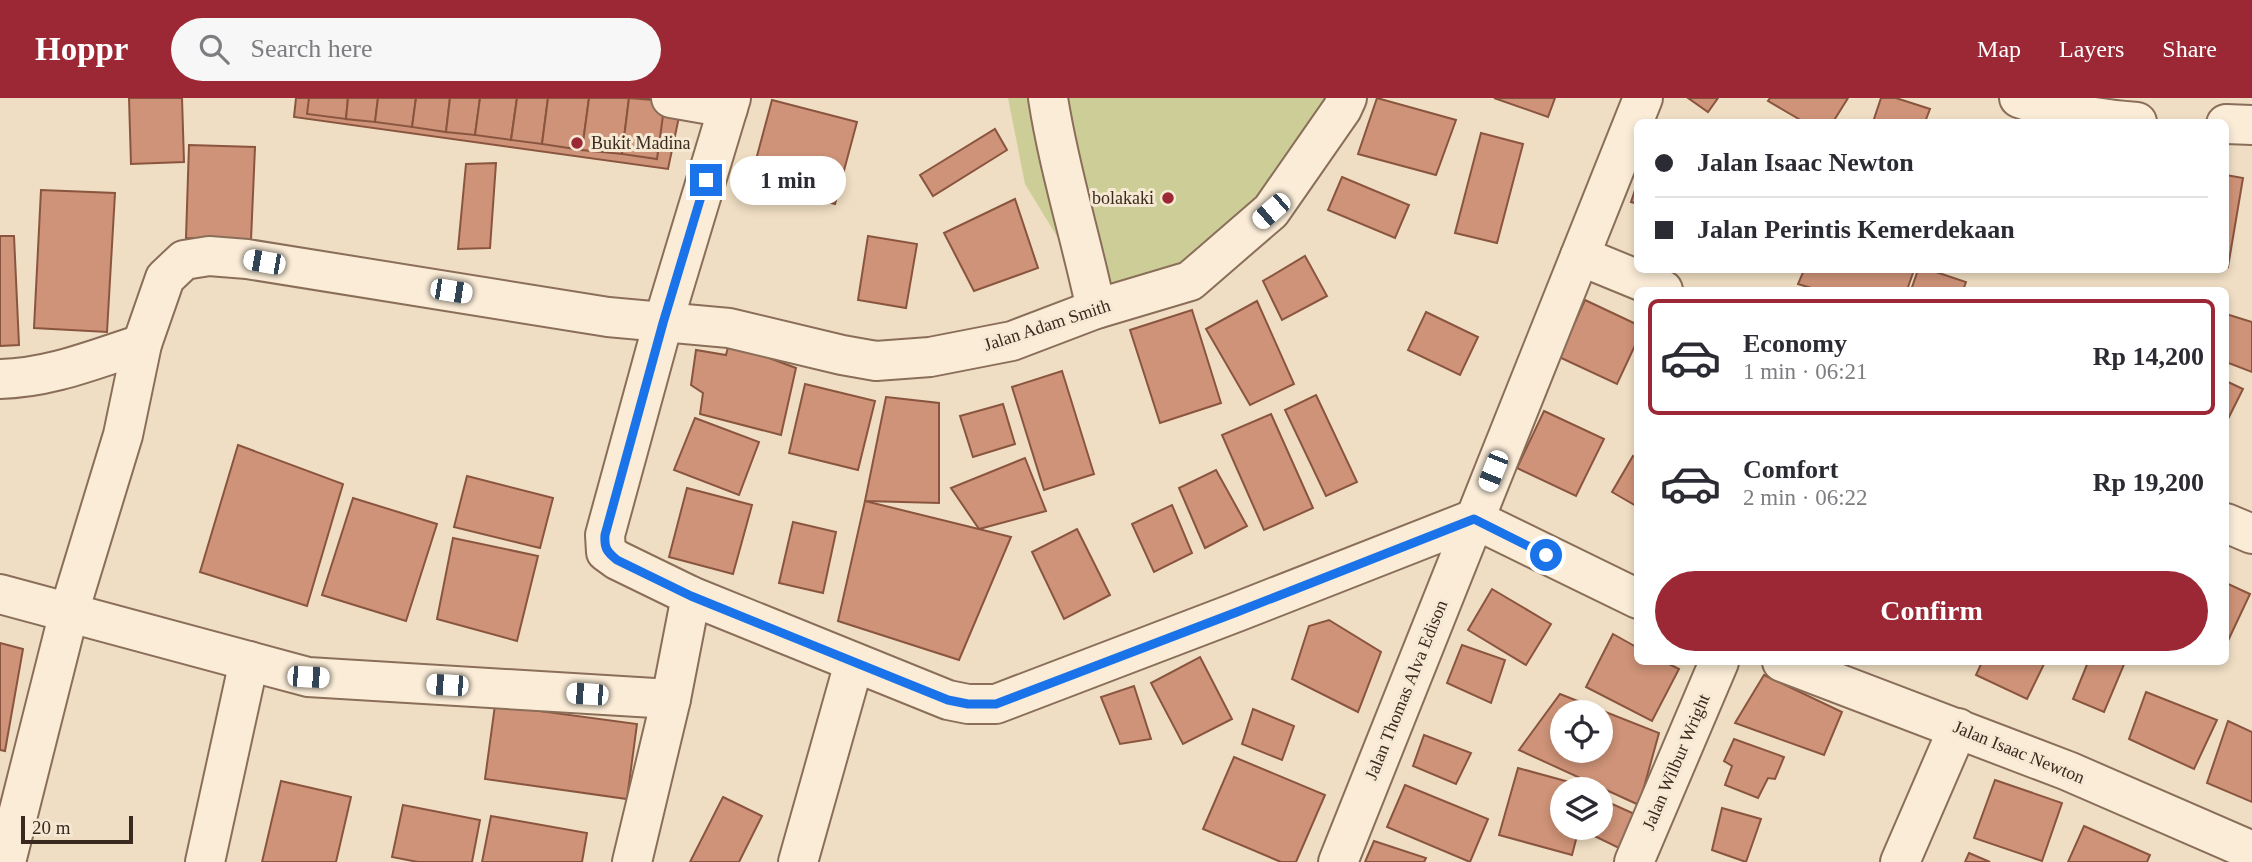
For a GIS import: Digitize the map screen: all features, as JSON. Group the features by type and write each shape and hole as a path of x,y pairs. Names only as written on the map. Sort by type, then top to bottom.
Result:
{"street":[{"path":"671,98 730,103 663,323 605,535 604,545 607,552 617,560 691,596 854,663 948,700 968,704 996,704 1474,519 1634,597"},
{"path":"1048,98 1096,309"},
{"name":"Jalan Adam Smith","path":"6,862 69,612 123,435 142,344 165,278 184,260 209,256 247,259 608,317 663,323 696,323 876,361 930,357 1012,341 1096,309 1190,281 1271,211 1347,98"},
{"name":"Jalan Thomas Alva Edison","path":"1635,119 1643,98"},
{"path":"2019,98 2047,108 2097,119"},
{"name":"Jalan Thomas Alva Edison","path":"1338,862 1634,121"},
{"path":"2229,124 2252,125"},
{"path":"1580,256 1656,287"},
{"path":"0,379 27,378 60,371 142,344"},
{"path":"2229,524 2252,534"},
{"path":"0,594 308,677 671,699"},
{"path":"632,862 671,699 691,596"},
{"path":"205,862 249,661"},
{"path":"798,862 854,663"},
{"name":"Jalan Wilbur Wright","path":"1634,862 1718,665"},
{"name":"Jalan Isaac Newton","path":"1790,665 2068,771 2232,852"},
{"path":"1900,862 1958,727"}],"green space":[{"name":"bolakaki","path":"1008,98 1345,98 1295,212 1208,283 1108,320 1025,184"}],"building":[{"path":"129,98 182,98 184,162 131,164"},
{"name":"Bukit Madina","path":"296,98 683,98 668,169 294,117"},
{"path":"309,98 348,98 346,119 307,114"},
{"path":"348,98 378,98 375,122 346,119"},
{"path":"378,98 416,98 412,127 375,122"},
{"path":"416,98 450,98 446,132 412,127"},
{"path":"450,98 480,98 475,135 446,132"},
{"path":"480,98 517,98 511,140 475,135"},
{"path":"517,98 548,98 542,144 511,140"},
{"path":"548,98 589,98 582,150 542,144"},
{"path":"589,98 629,98 622,154 582,150"},
{"path":"629,98 665,101 657,159 622,154"},
{"path":"1377,98 1456,120 1436,175 1358,154"},
{"path":"1494,98 1555,98 1548,117"},
{"path":"1688,98 1718,98 1708,112"},
{"path":"1770,98 1848,98 1835,119 1799,119 1768,101"},
{"path":"1881,98 1896,98 1930,109 1926,119 1874,119"},
{"path":"772,100 857,122 835,204 750,182"},
{"path":"995,129 1007,150 933,196 920,175"},
{"path":"1481,133 1523,144 1497,243 1455,233"},
{"path":"189,145 255,147 251,240 186,238"},
{"path":"496,163 490,248 458,249 466,164"},
{"path":"2229,176 2243,178 2229,261"},
{"path":"1342,177 1409,205 1395,238 1328,210"},
{"path":"41,190 115,193 107,332 34,328"},
{"path":"1015,199 1038,268 974,291 944,233"},
{"path":"0,236 14,236 19,345 0,346"},
{"path":"868,236 917,244 906,308 858,300"},
{"path":"1305,256 1327,296 1282,320 1263,281"},
{"path":"1803,273 1913,273 1908,287 1808,287 1798,284"},
{"path":"1917,273 1939,273 1966,282 1964,287 1912,287"},
{"path":"1585,300 1634,323 1634,348 1617,384 1559,357"},
{"path":"1257,301 1294,384 1250,405 1206,329"},
{"path":"1192,310 1221,403 1160,423 1130,330"},
{"path":"1426,312 1478,337 1460,375 1408,350"},
{"path":"2229,315 2252,322 2252,372 2229,363"},
{"path":"729,343 796,368 781,435 700,414 703,393 691,385 696,350 726,355"},
{"path":"1062,371 1094,474 1044,490 1012,387"},
{"path":"2229,382 2243,389 2229,417"},
{"path":"805,384 875,401 858,470 789,453"},
{"path":"1316,395 1357,482 1326,496 1285,410"},
{"path":"886,397 939,403 939,503 865,501"},
{"path":"1003,404 1015,444 973,457 960,416"},
{"path":"1544,411 1604,439 1576,496 1517,468"},
{"path":"1271,414 1313,508 1264,530 1222,435"},
{"path":"695,418 759,442 739,495 674,470"},
{"path":"238,445 343,484 307,606 200,572"},
{"path":"1633,456 1634,457 1634,505 1612,492"},
{"path":"1025,458 1046,511 979,529 951,488"},
{"path":"1216,470 1247,526 1205,548 1179,488"},
{"path":"467,476 553,498 540,548 454,527"},
{"path":"687,488 752,505 733,574 669,557"},
{"path":"353,498 437,524 406,621 322,595"},
{"path":"865,501 1011,537 959,660 838,621"},
{"path":"1172,505 1192,553 1154,572 1132,524"},
{"path":"793,522 836,532 823,593 779,583"},
{"path":"1077,529 1110,595 1064,619 1032,552"},
{"path":"453,538 538,556 517,641 437,619"},
{"path":"2229,584 2250,594 2229,639"},
{"path":"1492,589 1551,624 1526,665 1468,630"},
{"path":"1329,620 1381,652 1358,712 1292,679 1309,626"},
{"path":"1613,634 1634,646 1634,665 1671,665 1679,669 1652,721 1586,687"},
{"path":"0,643 23,649 5,751 0,750"},
{"path":"1462,645 1505,660 1491,703 1447,683"},
{"path":"1200,657 1232,719 1183,744 1151,683"},
{"path":"1981,665 2044,665 2027,699 1976,675"},
{"path":"2087,665 2124,665 2104,712 2073,699"},
{"path":"1764,675 1842,712 1824,755 1735,723"},
{"path":"1134,686 1151,739 1120,744 1101,697"},
{"path":"2146,692 2217,720 2194,769 2129,739"},
{"path":"1560,694 1575,700 1556,700"},
{"path":"495,705 637,724 627,799 485,779"},
{"path":"1550,708 1550,763 1613,763 1613,715 1659,733 1639,805 1613,793 1613,777 1578,777 1519,750"},
{"path":"1253,709 1294,726 1282,760 1242,744"},
{"path":"2228,721 2252,732 2252,802 2207,783"},
{"path":"1424,735 1471,753 1456,784 1413,766"},
{"path":"1734,739 1784,757 1775,779 1768,778 1758,798 1725,785 1732,766 1724,761"},
{"path":"1234,757 1325,795 1296,862 1281,862 1203,829"},
{"path":"1518,768 1551,777 1550,840 1576,840 1572,855 1499,835"},
{"path":"1995,780 2062,803 2042,861 1974,838"},
{"path":"281,781 351,797 336,862 262,862"},
{"path":"1405,785 1488,819 1470,862 1387,827"},
{"path":"723,797 762,816 739,862 690,862"},
{"path":"1613,804 1639,816 1623,850 1602,840 1613,840"},
{"path":"403,805 480,820 472,862 418,862 392,857"},
{"path":"1722,808 1761,819 1746,862 1712,850"},
{"path":"491,816 587,833 582,862 482,862"},
{"path":"2084,826 2150,855 2147,862 2068,862"},
{"path":"1374,841 1426,858 1424,862 1365,862"},
{"path":"1969,853 1990,862 1965,862"}],"place":[{"name":"Bukit Madina","path":"577,143"},
{"name":"bolakaki","path":"1168,198"}],"route":[{"path":"706,180 663,323 604,545 607,552 617,560 691,596 948,700 968,704 996,704 1474,519 1546,555"}]}
